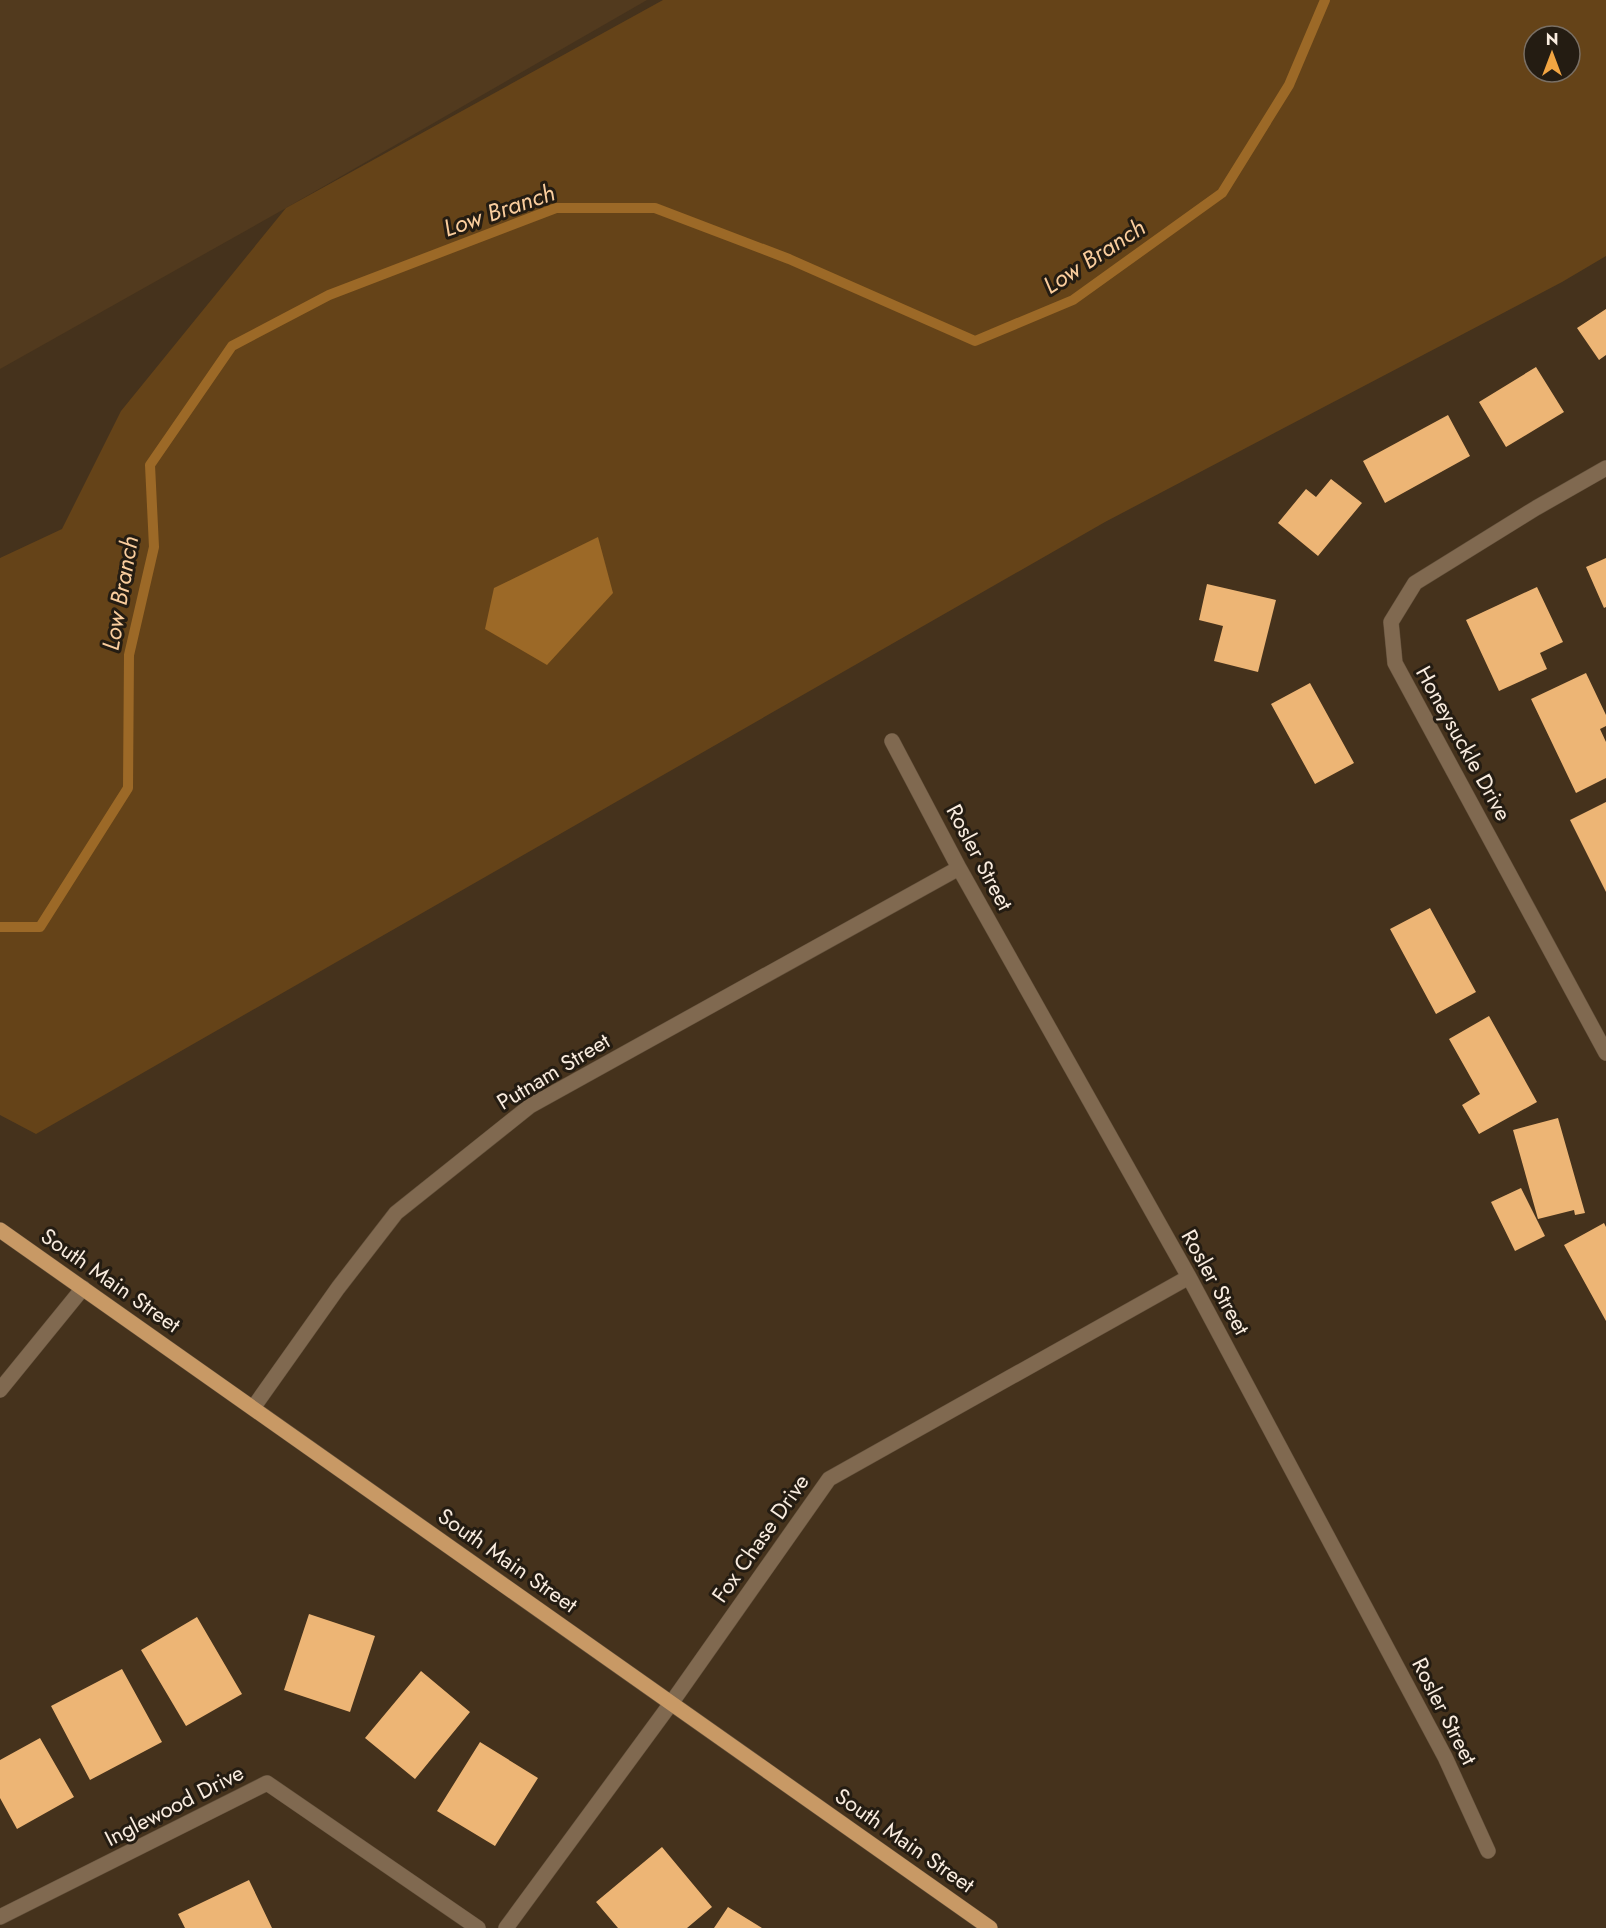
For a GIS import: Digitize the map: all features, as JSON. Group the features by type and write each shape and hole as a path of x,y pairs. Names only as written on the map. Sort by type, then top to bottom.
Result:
{"main road":[{"name":"South Main Street","path":"0,1230 990,1928"}],"street":[{"name":"Honeysuckle Drive","path":"1606,468 1414,583 1391,622 1395,663 1606,1053"},
{"name":"Rosler Street","path":"892,741 958,868 1189,1277 1445,1757 1488,1851"},
{"name":"Putnam Street","path":"253,1408 338,1288 396,1213 530,1106 958,868"},
{"name":"Fox Chase Drive","path":"506,1928 672,1702 829,1479 1189,1277"},
{"path":"0,1390 83,1288"},
{"name":"Inglewood Drive","path":"0,1917 267,1783 478,1928"}],"shaded area":[{"path":"0,0 647,0 286,208 0,369"},
{"path":"663,0 1606,0 1606,256 1562,282 1105,522 36,1134 0,1115 0,558 62,529 121,411 286,208"},
{"path":"598,537 613,593 547,665 485,629 494,588"}],"building":[{"path":"1606,309 1606,355 1599,360 1577,328"},
{"path":"1536,367 1564,412 1506,447 1479,402"},
{"path":"1448,415 1470,456 1385,503 1363,461"},
{"path":"1331,479 1362,503 1318,556 1278,523 1306,489 1316,497"},
{"path":"1606,558 1606,607 1604,608 1586,567"},
{"path":"1207,584 1276,600 1258,672 1214,661 1223,626 1199,620"},
{"path":"1537,587 1563,642 1540,653 1547,669 1499,691 1466,620"},
{"path":"1586,673 1606,715 1606,726 1600,729 1606,742 1606,778 1576,793 1531,699"},
{"path":"1310,683 1354,763 1315,784 1271,704"},
{"path":"1606,802 1606,892 1570,820"},
{"path":"1430,908 1476,992 1436,1014 1390,929"},
{"path":"1489,1016 1537,1102 1479,1134 1462,1105 1480,1094 1449,1039"},
{"path":"1558,1118 1585,1213 1575,1215 1574,1210 1538,1219 1513,1130"},
{"path":"1521,1188 1545,1236 1515,1251 1491,1202"},
{"path":"1604,1223 1606,1227 1606,1321 1564,1245"},
{"path":"309,1614 375,1636 350,1712 284,1690"},
{"path":"197,1617 242,1694 186,1726 141,1650"},
{"path":"122,1669 162,1742 90,1780 51,1706"},
{"path":"421,1671 470,1712 415,1779 365,1738"},
{"path":"40,1738 74,1797 17,1829 0,1798 0,1760"},
{"path":"480,1742 538,1778 495,1846 437,1811"},
{"path":"662,1847 712,1907 687,1928 618,1928 596,1902"},
{"path":"249,1880 272,1928 185,1928 178,1914"},
{"path":"728,1907 762,1928 714,1928"}],"waterway":[{"name":"Low Branch","path":"0,927 40,927 128,788 129,655 154,547 150,465 232,346 329,295 556,208 655,208 789,259 975,341 1073,300 1222,193 1289,85 1325,0"}]}
